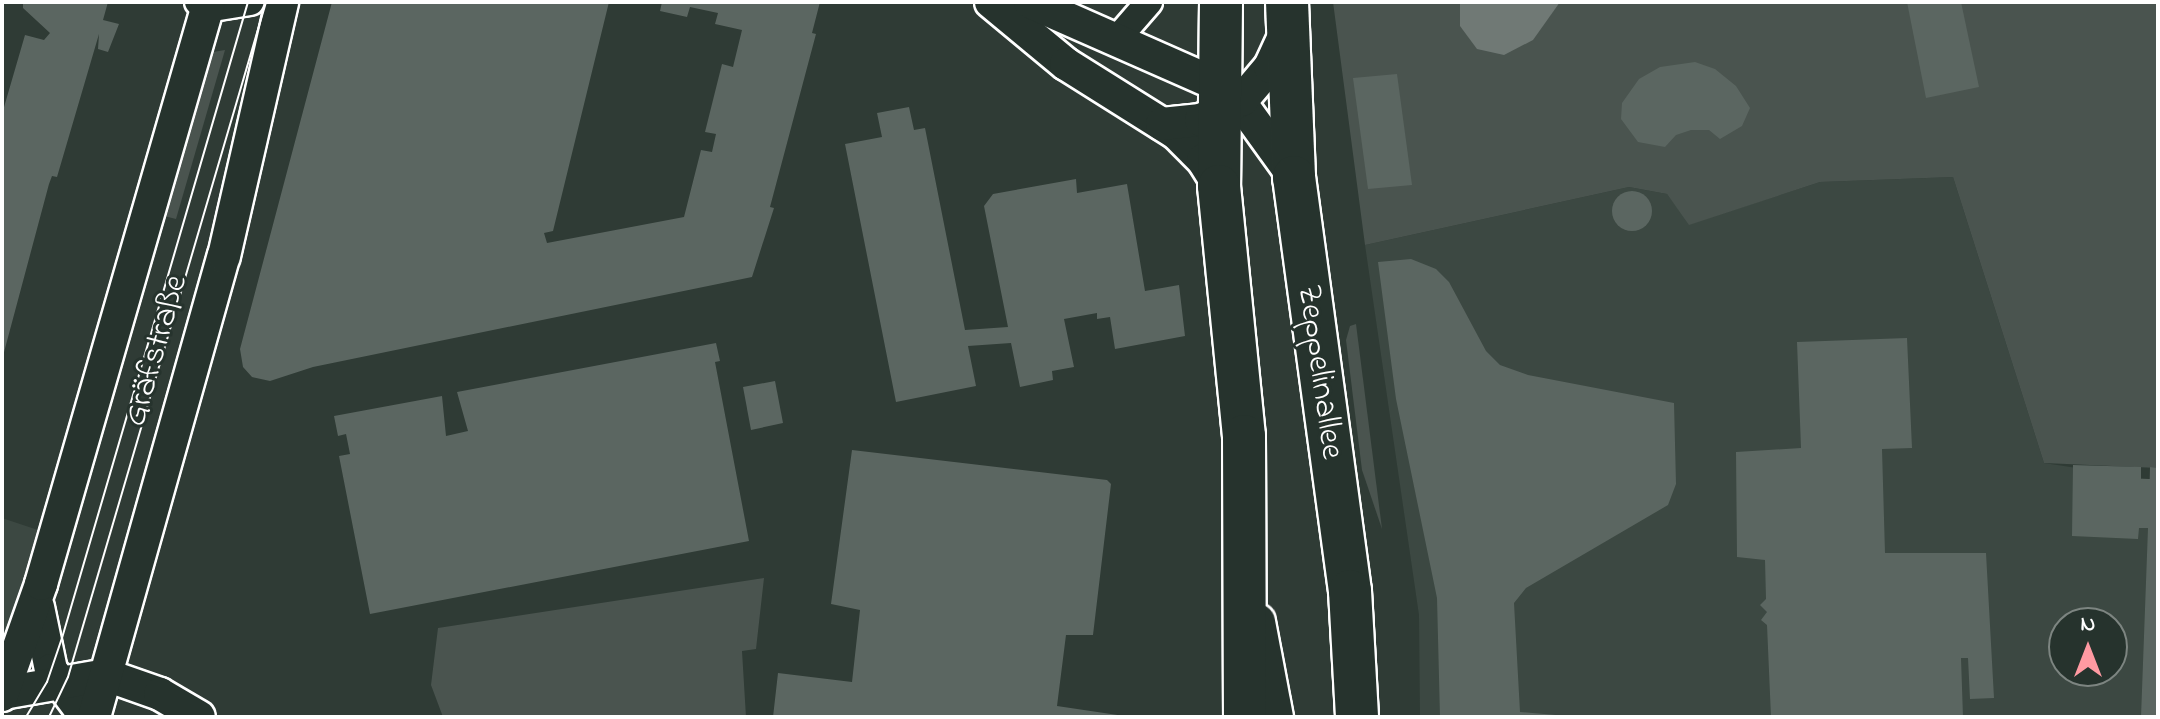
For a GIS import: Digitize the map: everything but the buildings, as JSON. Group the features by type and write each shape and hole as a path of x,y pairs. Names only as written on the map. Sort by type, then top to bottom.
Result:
{"main road":[{"path":"1221,2 1226,99 1219,186 1244,436 1245,717"},
{"name":"Zeppelinallee","path":"1288,14 1294,177 1350,591 1357,717"},
{"path":"1246,569 1275,717"}],"street":[{"path":"205,4 250,2"},
{"name":"Gräfstraße","path":"94,717 224,256 282,2"},
{"path":"991,2 1066,64 1162,124 1191,146 1219,186"},
{"path":"1030,2 1117,39 1226,99 1294,177"},
{"path":"1117,39 1149,2"},
{"name":"Gräfstraße","path":"3,694 41,584 205,4"},
{"name":"Zeppelinallee","path":"1226,99 1270,67 1288,14"},
{"path":"1162,124 1226,99"},
{"name":"Gräfstraße","path":"41,584 42,643 56,680 86,717"},
{"path":"3,694 56,680 106,675 142,686 199,717"}],"shaded area":[{"path":"1333,2 2158,2 2158,468 2044,463 1953,177 1820,182 1689,225 1667,194 1629,187 1365,245"},
{"path":"1460,2 1560,2 1533,40 1504,55 1477,49 1460,26"},
{"path":"225,50 176,219 164,216 213,52"},
{"path":"1953,177 2044,463 2149,479 2150,467 2158,468 2158,717 1420,717 1419,615 1365,245 1629,187 1667,194 1690,224 1820,182"},
{"path":"1356,324 1382,529 1362,470 1346,340 1350,326"},
{"path":"2,518 41,531 2,664"},
{"path":"764,578 756,649 742,651 746,717 443,717 431,685 438,628"}],"tram line":[{"path":"26,717 47,682 62,638 248,2"},
{"path":"49,717 68,677 266,2"}]}
